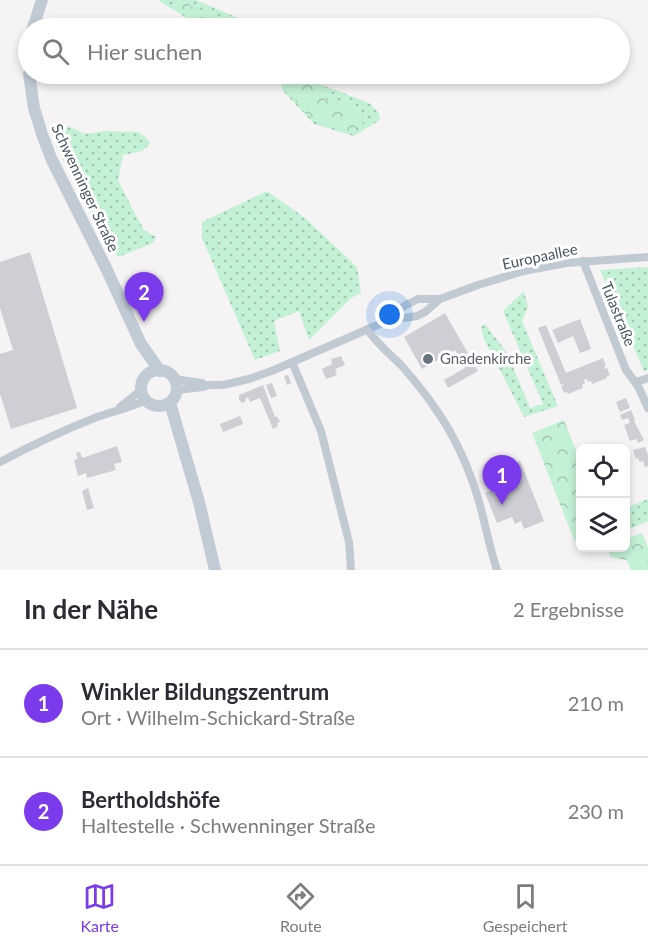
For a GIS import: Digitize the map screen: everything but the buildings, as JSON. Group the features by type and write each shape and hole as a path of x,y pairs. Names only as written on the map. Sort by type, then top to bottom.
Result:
{"main road":[{"path":"35,18 39,3"},
{"name":"Schwenninger Straße","path":"30,84 34,108 48,150 141,344 144,364 154,372"},
{"path":"154,372 168,373 176,384 174,398 165,405 152,405 143,395 143,381 154,372"},
{"path":"165,405 184,449 215,570"}],"street":[{"name":"Europaallee","path":"389,320 404,306 418,298 440,298 525,271 583,261 648,257"},
{"name":"Tulastraße","path":"583,261 626,370 636,382 648,408"},
{"name":"Europaallee","path":"176,384 224,385 249,380 389,320 417,316 431,308 440,298"},
{"path":"367,329 379,345 402,366 423,391 455,441 478,500 496,570"},
{"path":"292,362 321,431 349,542 351,570"},
{"path":"636,382 648,378"},
{"path":"0,462 44,439 115,411 143,395"}],"green space":[{"path":"158,0 196,0 238,18 186,18"},
{"path":"180,0 188,0 190,6 214,14 216,18 189,18 173,9"},
{"path":"281,84 318,84 369,103 379,113 380,120 354,136 314,124 283,91"},
{"path":"282,84 320,85 328,102 357,106 357,111 364,117 363,123 355,129 357,130 354,134 320,123 315,118 312,119 294,98 284,91"},
{"path":"68,126 85,134 104,131 138,132 147,138 150,144 142,151 123,155 118,180 144,230 156,237 153,243 118,257 106,242 56,146"},
{"path":"267,191 305,218 357,267 361,293 351,298 309,340 299,311 274,321 280,351 255,360 202,238 202,222"},
{"path":"648,267 648,370 644,371 600,270"},
{"path":"524,291 528,307 522,321 558,406 524,417 484,339 481,327 485,324 507,353 530,408 543,404 503,311"},
{"path":"564,420 576,451 576,539 574,540 532,433"},
{"path":"648,499 648,521 630,529 630,506"},
{"path":"642,533 648,548 648,570 631,570 627,560 610,557 609,552 630,552 630,538"}],"place":[{"name":"Bertholdshöfe","path":"144,322"},
{"name":"Gnadenkirche","path":"428,359"},
{"name":"Winkler Bildungszentrum","path":"502,505"}]}
